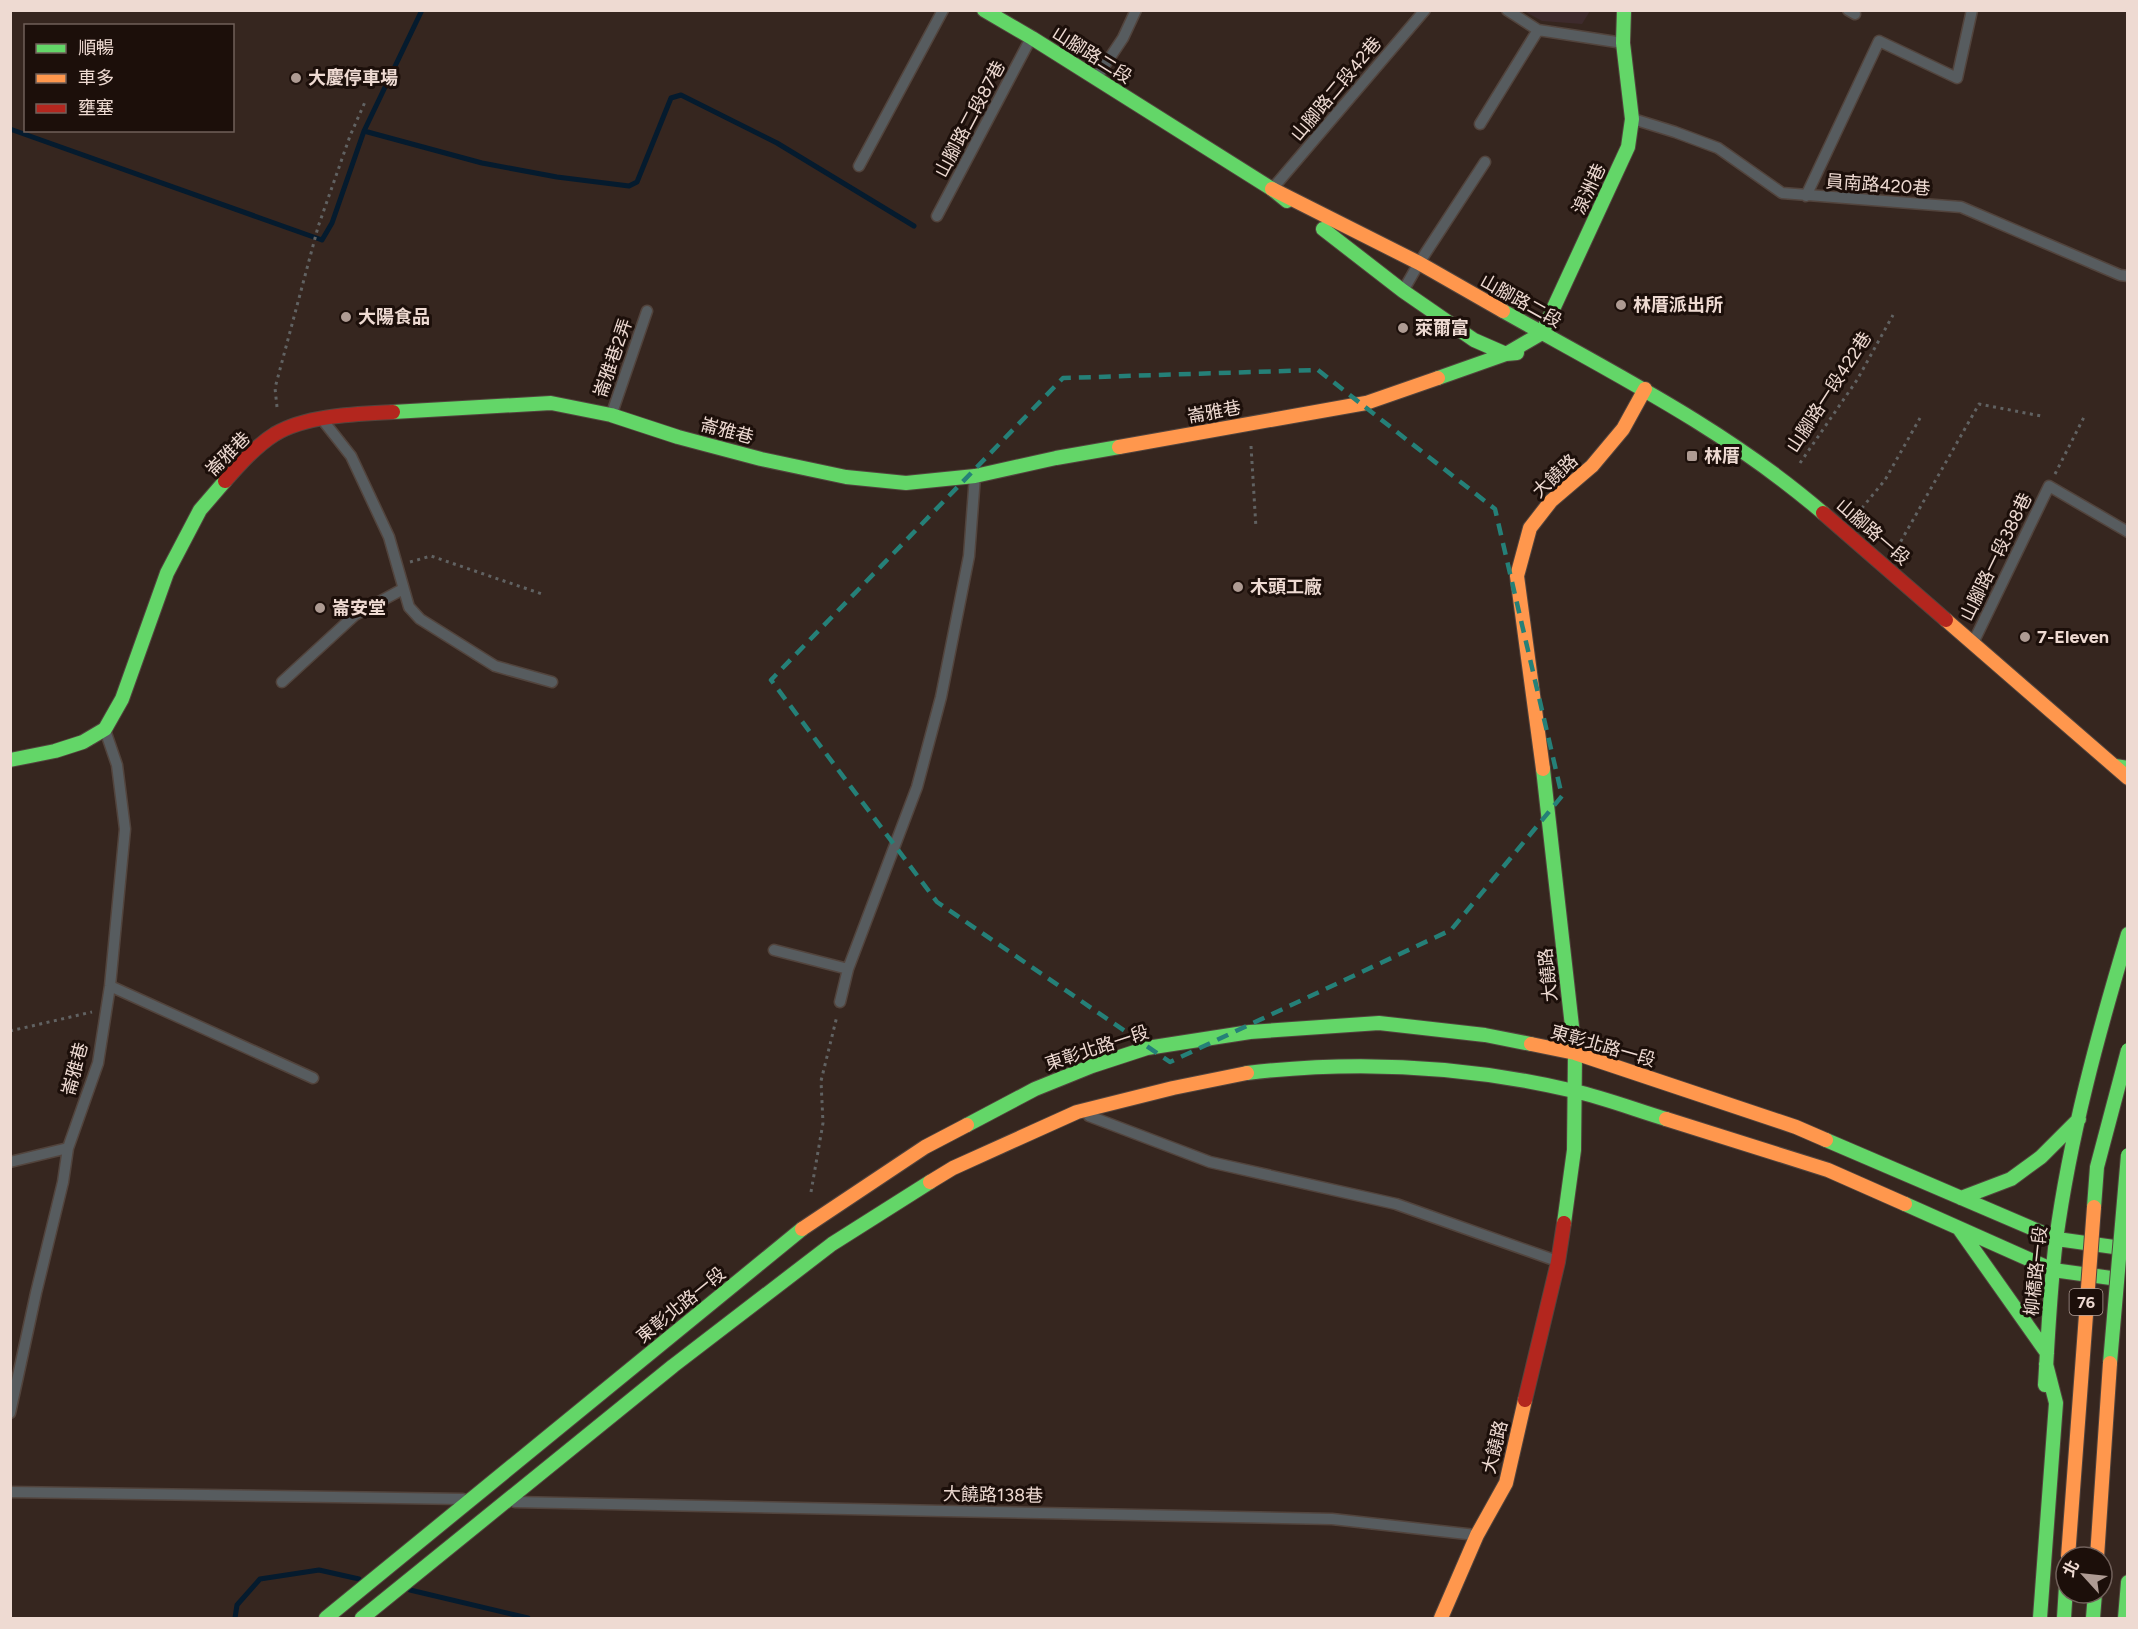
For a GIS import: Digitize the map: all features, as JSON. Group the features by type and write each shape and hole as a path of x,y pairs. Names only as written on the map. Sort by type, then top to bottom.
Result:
{"main road":[{"name":"山腳路二段","path":"984,10 1272,189 1419,263 1570,348"},
{"name":"湶洲巷","path":"1542,333 1628,147 1632,119 1623,43 1624,10"},
{"name":"山腳路二段","path":"1272,189 1403,291 1474,340 1506,354 1570,348"},
{"path":"1506,354 1542,333"},
{"name":"山腳路一段","path":"1570,348 1689,415 1787,482 2121,767 2127,778"},
{"name":"崙雅巷","path":"105,729 122,699 167,573 200,510 257,447 295,426 322,419 361,414 551,403 611,415 678,437 761,459 846,477 906,483 975,476 1056,458 1366,403 1506,354"},
{"name":"大饒路","path":"1441,1618 1477,1535 1506,1483 1558,1262 1574,1150 1575,1053 1545,787 1517,576 1530,528 1551,501 1592,466 1623,429 1645,389"},
{"path":"10,760 55,752 83,742 105,729"},
{"path":"2121,767 2127,791"},
{"name":"柳橋路一段","path":"2028,1618 2057,1239 2069,1161 2108,999 2127,934"},
{"name":"東彰北路一段","path":"326,1618 813,1220 925,1147 1035,1089 1092,1066 1147,1048 1250,1032 1379,1023 1485,1035 1575,1053 1796,1127 2057,1239 2127,1249"},
{"name":"76","path":"2069,1545 2097,1167 2127,1050"},
{"path":"362,1618 673,1366 832,1244 953,1168 1077,1112 1173,1088 1249,1073 1318,1067 1453,1070 1575,1091 1828,1170 2053,1270 2127,1280"},
{"path":"1961,1198 2012,1179 2041,1157 2079,1119"},
{"name":"76","path":"2098,1545 2127,1155"},
{"path":"1959,1228 2047,1359 2056,1403 2040,1618"},
{"path":"2125,1618 2127,1582"}],"lane":[{"path":"859,166 943,10"},
{"path":"1096,79 1123,38 1136,10"},
{"name":"山腳路二段42巷","path":"1272,189 1425,10"},
{"path":"1507,10 1538,30 1623,43"},
{"path":"1806,196 1879,41 1957,78 1972,10"},
{"path":"1480,124 1538,30"},
{"name":"山腳路二段87巷","path":"937,216 1032,38"},
{"name":"員南路420巷","path":"1632,119 1718,148 1782,193 1961,207 2127,276"},
{"path":"1403,291 1485,162"},
{"name":"崙雅巷2弄","path":"611,415 647,311"},
{"path":"322,419 351,456 389,537 409,607 420,619 495,666 552,682"},
{"path":"840,1002 848,969 917,787 942,697 969,556 975,476"},
{"path":"2049,486 2127,532"},
{"name":"山腳路一段388巷","path":"1973,643 2049,486"},
{"path":"282,682 355,615 403,589"},
{"name":"崙雅巷","path":"10,1413 69,1148 98,1063 110,986 125,829 117,765 105,729"},
{"path":"774,950 848,969"},
{"path":"110,986 313,1078"},
{"path":"1077,1112 1210,1162 1396,1204 1558,1262"},
{"path":"10,1162 69,1148"},
{"name":"大饒路138巷","path":"10,1492 474,1499 508,1502 1332,1519 1477,1535"}],"path":[{"path":"279,433 275,388 318,227 350,136 365,102"},
{"name":"山腳路一段422巷","path":"1787,482 1857,381 1893,315"},
{"path":"1886,568 1979,404 2041,416"},
{"path":"2049,486 2084,417"},
{"path":"1843,530 1885,480 1920,418"},
{"path":"1250,424 1256,528"},
{"path":"396,566 431,556 542,594"},
{"path":"811,1192 823,1123 821,1082 840,1002"},
{"path":"10,1031 106,1009"}],"highlighted area":[{"path":"1318,370 1495,509 1562,796 1451,930 1170,1062 937,902 771,680 1063,378"}],"shaded area":[{"path":"1524,11 1590,11 1582,24 1542,21"}],"waterway":[{"path":"10,129 322,240 332,223 364,131 422,10"},
{"path":"364,131 482,163 557,177 629,186 637,182 671,98 681,95 777,143 914,226"},
{"path":"235,1618 237,1605 260,1579 319,1570 359,1579"},
{"path":"410,1590 528,1618"}],"traffic: fast":[{"path":"984,10 1272,189 1287,201"},
{"path":"1438,378 1506,354 1542,333 1628,147 1632,119 1623,43 1624,10"},
{"path":"1323,229 1403,291 1474,340 1506,354 1517,353"},
{"path":"1503,311 1709,429 1748,455 1823,513"},
{"path":"393,412 551,403 611,415 678,437 761,459 846,477 906,483 975,476 1119,447"},
{"path":"10,760 55,751 83,742 105,729 122,699 167,573 200,510 225,481"},
{"path":"2115,766 2128,768"},
{"path":"1543,769 1575,1053 1574,1150 1564,1223"},
{"path":"2045,1385 2054,1258 2069,1162 2096,1047 2128,934"},
{"path":"967,1125 1035,1089 1092,1066 1147,1048 1250,1032 1379,1023 1485,1035 1531,1044"},
{"path":"2094,1207 2097,1167 2128,1050"},
{"path":"1247,1073 1370,1066 1453,1071 1574,1091 1666,1119"},
{"path":"1961,1198 2011,1179 2041,1157 2079,1119"},
{"path":"1826,1140 2057,1239 2114,1247"},
{"path":"2110,1363 2128,1155"},
{"path":"362,1618 673,1366 832,1244 930,1182"},
{"path":"1905,1204 2053,1270 2111,1278"},
{"path":"326,1618 802,1229"},
{"path":"1960,1230 2047,1353"},
{"path":"2040,1618 2056,1403 2046,1364"},
{"path":"2125,1618 2128,1582"},
{"path":"2064,1618 2065,1605"},
{"path":"2093,1618 2094,1605"}],"traffic: slow":[{"path":"1272,189 1419,263 1503,311"},
{"path":"1119,447 1366,403 1438,378"},
{"path":"1543,769 1517,576 1530,528 1551,501 1592,466 1623,429 1645,389"},
{"path":"1946,620 2128,778"},
{"path":"1531,1044 1575,1053 1796,1127 1826,1140"},
{"path":"930,1182 953,1168 1077,1112 1173,1088 1247,1073"},
{"path":"1666,1119 1828,1170 1905,1204"},
{"path":"802,1229 925,1147 967,1125"},
{"path":"2069,1545 2094,1207"},
{"path":"2098,1545 2110,1363"},
{"path":"1441,1618 1477,1535 1506,1483 1525,1400"}],"traffic: jam":[{"path":"225,481 261,444 288,428 317,419 393,412"},
{"path":"1823,513 1946,620"},
{"path":"1525,1400 1558,1262 1564,1223"}],"place":[{"name":"大慶停車場","path":"296,78"},
{"name":"林厝派出所","path":"1621,305"},
{"name":"大陽食品","path":"346,317"},
{"name":"萊爾富","path":"1403,328"},
{"name":"林厝","path":"1692,456"},
{"name":"木頭工廠","path":"1238,587"},
{"name":"崙安堂","path":"320,608"},
{"name":"7-Eleven","path":"2025,637"}]}
